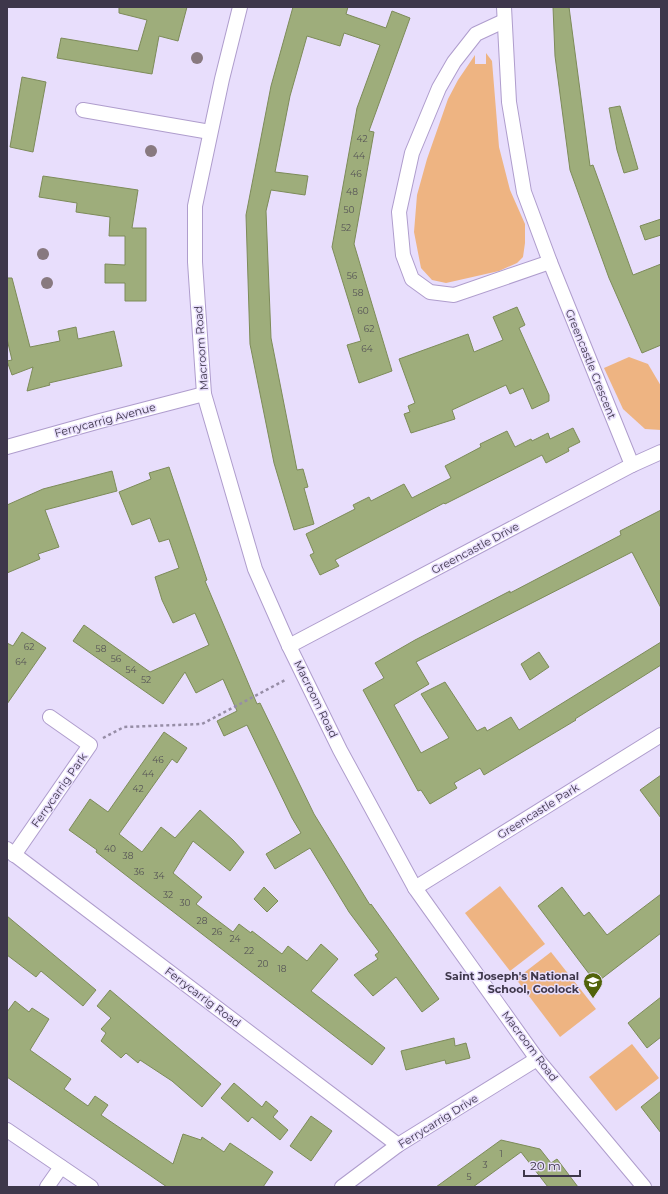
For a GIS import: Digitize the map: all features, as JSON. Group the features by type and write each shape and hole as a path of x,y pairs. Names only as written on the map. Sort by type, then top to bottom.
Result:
{"street":[{"name":"Macroom Road","path":"240,7 210,132 195,206 195,262 204,394 255,569 289,646 340,750 415,888 537,1059 644,1187"},
{"name":"Greencastle Crescent","path":"504,14 509,102 524,192 550,262 632,465"},
{"name":"Greencastle Crescent","path":"504,14 476,34 454,62 439,88 412,153 399,212 402,255 412,279 430,292 454,294 550,262"},
{"path":"83,110 210,132"},
{"name":"Ferrycarrig Avenue","path":"7,447 204,394"},
{"name":"Greencastle Drive","path":"289,646 632,465 661,452"},
{"name":"Ferrycarrig Park","path":"11,852 90,745 50,717"},
{"name":"Greencastle Park","path":"415,888 661,735"},
{"name":"Ferrycarrig Road","path":"11,852 398,1145"},
{"name":"Ferrycarrig Drive","path":"342,1187 398,1145 537,1059"},
{"path":"7,1130 91,1187"},
{"path":"47,1187 61,1167"}],"path":[{"path":"90,745 124,727 202,724 302,671"}],"shaded area":[{"path":"486,53 492,61 499,147 510,190 525,224 523,257 517,263 499,271 446,283 432,280 421,268 414,232 417,195 427,159 448,99 458,80 475,55 475,64 486,64"},
{"path":"629,357 648,364 661,386 661,430 645,429 623,409 604,368"},
{"path":"500,886 545,944 510,971 465,913"},
{"path":"551,952 596,1009 560,1037 516,979"},
{"path":"632,1044 659,1078 616,1111 589,1077"}],"building":[{"path":"119,7 187,7 178,41 159,36 152,74 57,58 61,38 138,51 147,20 119,13"},
{"path":"293,7 348,7 346,14 386,28 392,11 410,18 369,131 374,132 354,244 392,371 359,383 347,345 361,341 332,247 357,108 380,45 344,33 340,46 307,36 290,96 275,172 308,176 305,195 271,190 266,211 271,338 297,470 303,469 308,487 304,488 314,524 294,530 274,463 250,344 246,215 271,86"},
{"path":"553,7 569,7 590,166 593,165 633,275 661,264 661,345 642,353 609,278 570,170 555,56"},
{"path":"22,77 46,82 33,152 10,147"},
{"path":"620,106 638,169 624,173 617,150 609,108"},
{"path":"43,176 138,190 132,228 146,228 146,301 125,301 125,283 105,283 105,264 125,265 125,236 109,236 110,217 76,212 77,203 39,197"},
{"path":"661,219 661,235 645,240 640,226"},
{"path":"7,278 12,278 30,347 60,341 58,331 76,327 78,339 114,331 122,366 49,383 50,385 27,391 33,367 12,375 7,361 12,360 7,339"},
{"path":"517,307 525,325 519,328 549,395 549,401 532,409 523,388 510,394 506,385 452,410 455,419 411,433 404,414 410,412 408,406 415,403 399,359 468,334 474,352 503,340 493,317"},
{"path":"573,428 580,442 568,448 569,451 546,463 542,455 445,504 444,503 335,560 339,566 320,575 310,555 314,553 306,534 355,509 353,505 369,497 371,501 404,484 412,498 451,478 445,466 481,447 480,444 507,431 515,447 548,433 550,439"},
{"path":"169,467 207,580 205,581 257,704 260,703 314,814 370,905 371,904 439,999 422,1012 396,977 373,996 354,975 378,959 375,955 379,952 349,912 310,848 275,869 266,854 301,833 292,818 247,725 224,736 217,721 237,711 223,679 196,693 185,672 163,704 73,641 84,625 150,672 209,645 195,613 173,623 162,600 155,577 179,568 169,539 159,542 150,518 132,525 119,492 151,479 149,473"},
{"path":"112,471 117,491 45,510 59,547 38,554 40,559 7,573 7,505 43,489"},
{"path":"661,510 661,608 632,552 416,662 429,684 394,705 421,753 449,738 421,694 445,682 477,731 485,727 487,731 511,717 519,730 661,642 661,665 575,719 576,720 484,775 480,768 454,783 457,788 430,804 421,790 418,791 363,690 384,678 375,663 415,640 510,591 510,593 621,535 620,531"},
{"path":"22,632 46,648 7,704 7,643 13,646"},
{"path":"539,652 549,667 530,680 521,664"},
{"path":"164,732 187,748 177,763 172,759 119,834 142,852 161,827 175,838 200,810 233,840 244,852 230,871 193,841 173,873 202,897 196,904 233,932 239,924 251,933 252,931 282,954 288,946 307,961 321,944 338,959 311,991 385,1048 372,1065 96,852 97,850 69,830 90,799 108,812"},
{"path":"661,775 661,818 640,790"},
{"path":"264,887 278,901 267,912 254,899"},
{"path":"562,887 584,916 589,912 607,935 661,894 661,933 596,983 538,906"},
{"path":"7,916 96,990 83,1006 41,971 36,977 7,955"},
{"path":"110,990 221,1084 202,1107 172,1081 140,1060 138,1063 126,1053 121,1058 101,1041 106,1033 101,1029 111,1018 97,1006"},
{"path":"661,997 661,1037 647,1048 628,1023"},
{"path":"15,1001 29,1012 32,1008 49,1019 30,1050 71,1079 64,1089 88,1106 95,1096 108,1105 101,1115 173,1164 183,1134 201,1140 202,1137 224,1152 230,1143 273,1172 263,1187 167,1187 7,1077 7,1012"},
{"path":"454,1038 455,1046 466,1043 470,1058 446,1064 445,1060 406,1070 401,1051"},
{"path":"234,1083 262,1107 266,1101 278,1111 273,1117 288,1130 280,1140 252,1117 248,1122 221,1098"},
{"path":"661,1091 661,1133 641,1107"},
{"path":"311,1116 332,1131 311,1161 290,1146"},
{"path":"501,1140 540,1149 551,1163 557,1159 578,1187 548,1187 521,1152 473,1187 436,1187"}],"place":[{"name":"Saint Joseph's National School, Coolock","path":"593,999"}]}
